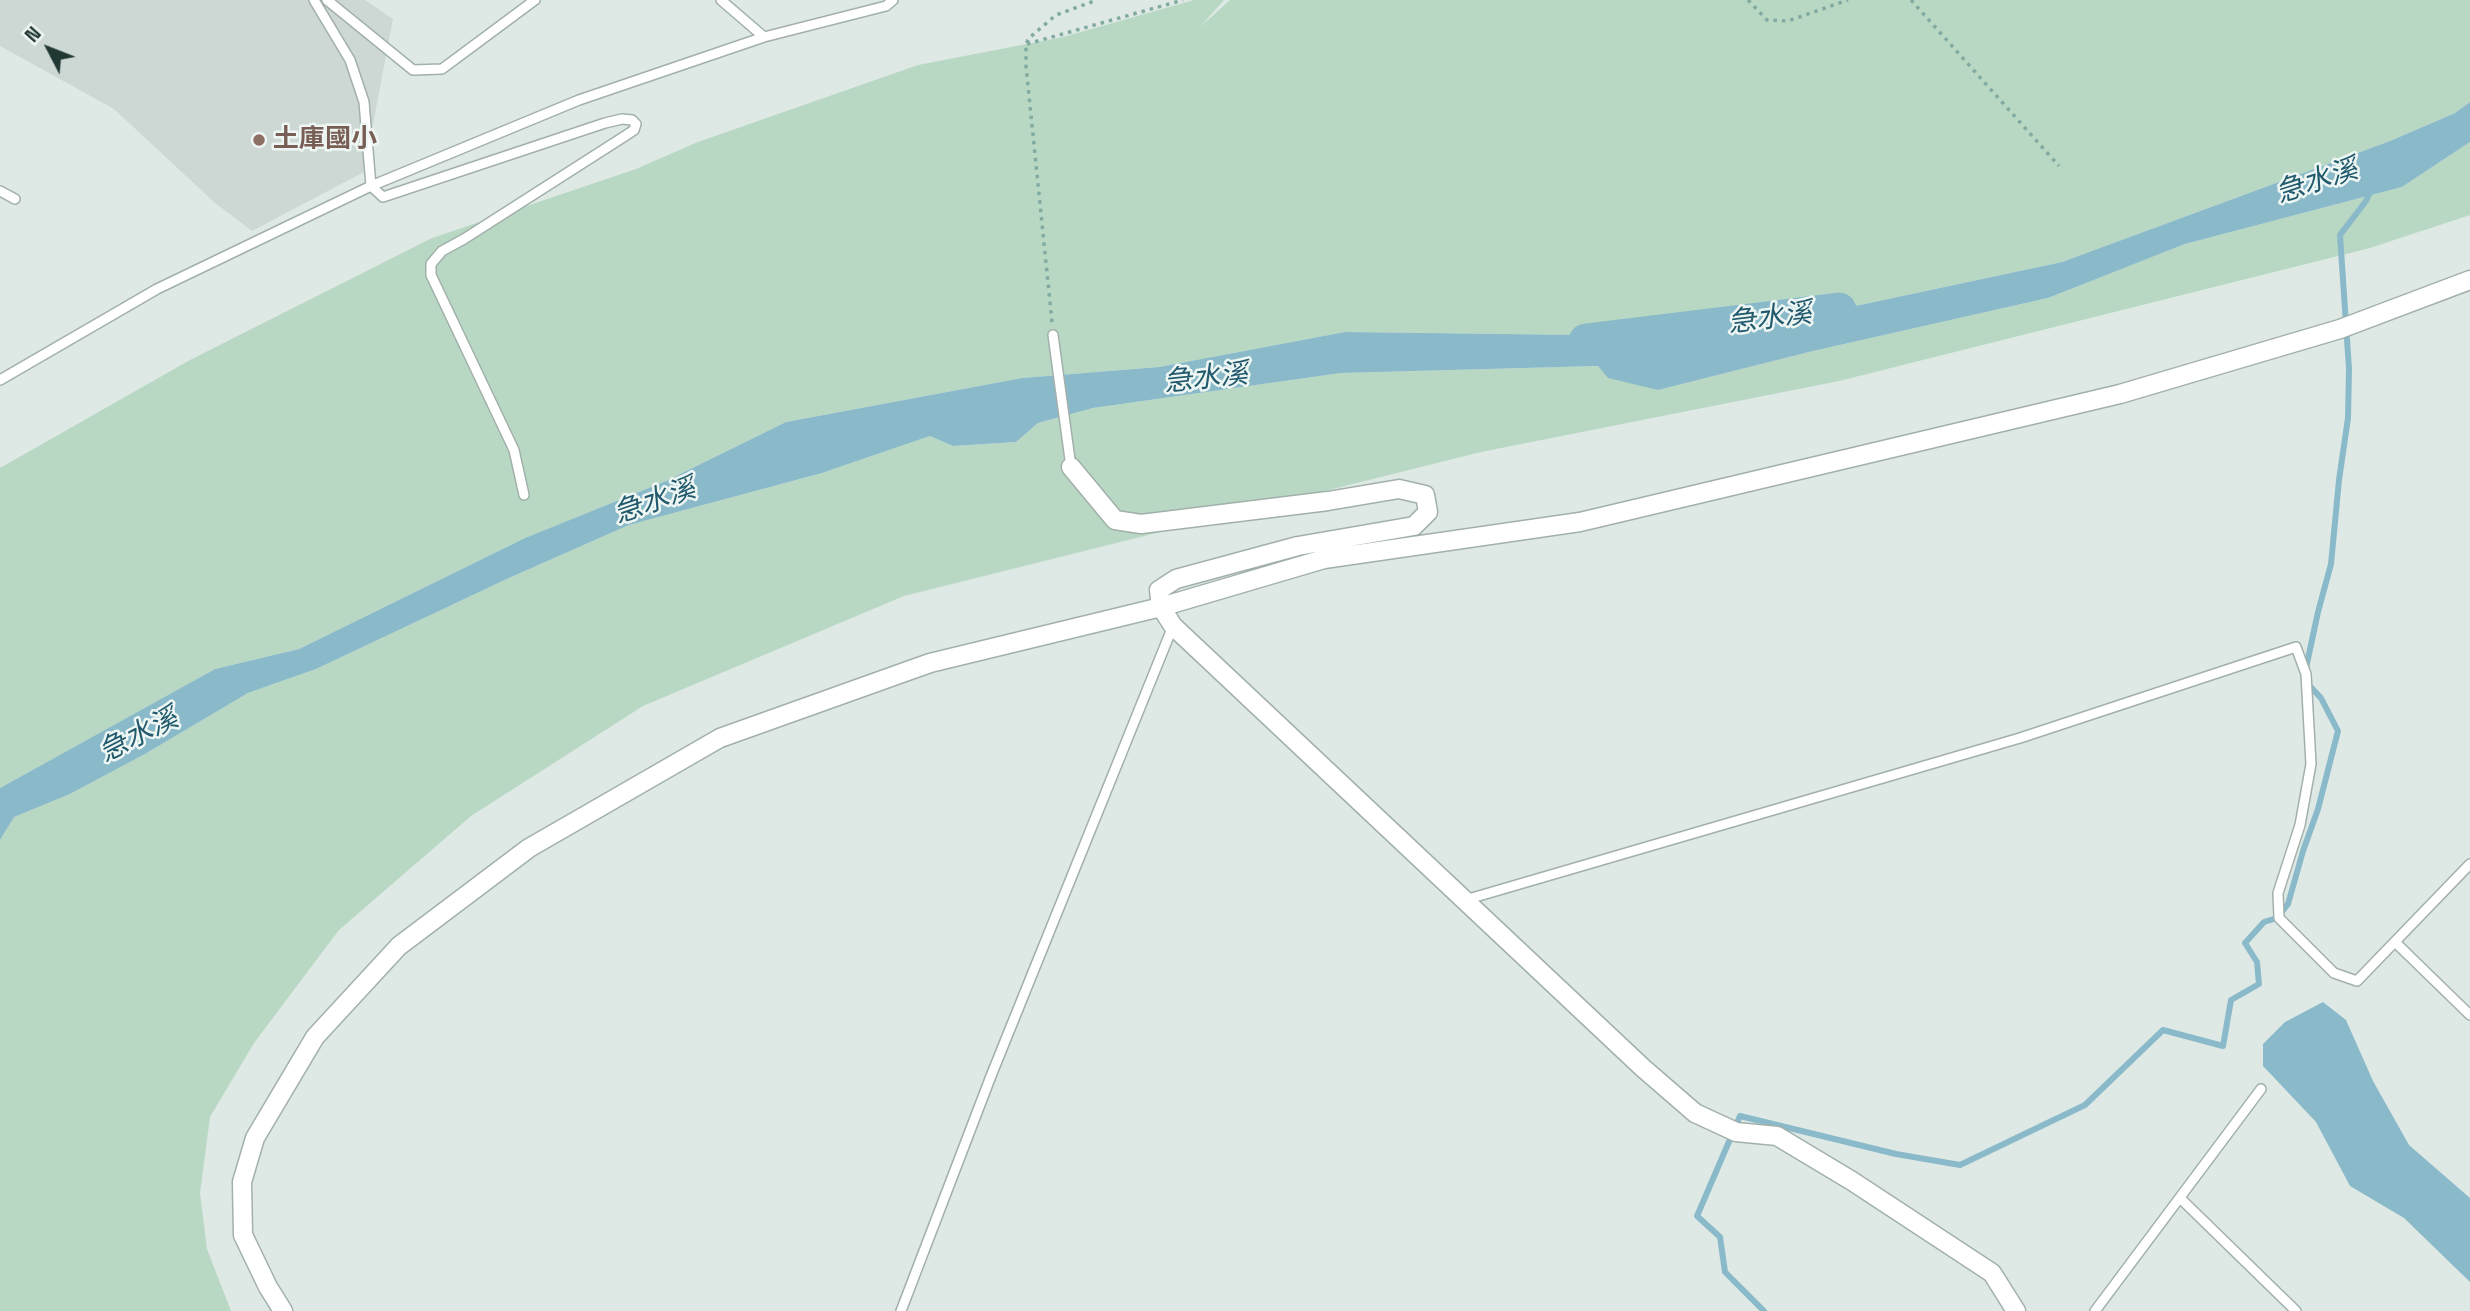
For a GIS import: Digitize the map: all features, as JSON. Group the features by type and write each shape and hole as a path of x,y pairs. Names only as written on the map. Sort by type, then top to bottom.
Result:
{"street":[{"path":"283,1311 243,1235 242,1182 254,1138 314,1037 399,946 529,848 720,738 930,663 1161,607 1324,559 1580,522 2120,394 2340,329 2470,280"},
{"path":"1071,467 1115,520 1141,524 1328,501 1399,489 1425,495 1428,512 1414,526 1298,546 1176,579 1159,590 1161,607 1173,626 1643,1068 1695,1112 1736,1132 1777,1136 1852,1181 1992,1273 2016,1311"}],"lane":[{"path":"314,0 350,60 364,103 371,186 383,197 605,123 622,119 632,120 636,124 634,130 614,144 442,251 431,264 431,275 514,450 524,495"},
{"path":"327,0 413,70 442,69 535,0"},
{"path":"722,0 764,37"},
{"path":"0,380 157,289 371,186 579,100 764,37 886,6 893,0"},
{"path":"0,191 15,199"},
{"path":"1053,335 1071,467"},
{"path":"901,1311 991,1076 1173,626"},
{"path":"1465,900 2020,738 2296,647 2306,674 2311,764 2300,825 2278,893 2279,918 2334,973 2357,981 2470,864"},
{"path":"2395,942 2470,1014"},
{"path":"2095,1311 2261,1089"},
{"path":"2180,1198 2296,1311"}],"path":[{"path":"1053,335 1026,44 1029,38 1056,15 1097,0"},
{"path":"1026,44 1183,0"},
{"path":"1748,0 1768,20 1788,21 1848,0"},
{"path":"1911,0 2059,166"}],"shaded area":[{"name":"土庫國小","path":"0,0 365,0 393,19 364,172 252,231 215,203 114,109 0,46"}],"green space":[{"path":"1194,0 1224,0 1200,27 1230,0 2470,0 2470,102 2455,113 2390,141 2062,262 1860,305 1663,336 1345,332 1159,367 1022,378 786,422 666,481 525,538 299,649 215,669 0,788 0,468 190,360 432,238 636,169 698,142 918,65 1063,37"},
{"path":"2470,142 2470,215 2370,248 1839,381 1481,452 904,596 643,706 471,816 339,930 254,1043 210,1117 200,1193 207,1249 231,1311 0,1311 0,840 13,817 70,794 145,754 248,693 316,669 629,525 822,473 930,436 953,446 1016,442 1038,423 1093,408 1341,373 1598,366 1658,390 1813,351 2048,298 2185,244 2402,187"}],"water":[{"path":"2470,102 2470,142 2402,187 2185,244 2048,298 1813,351 1658,390 1608,378 1598,366 1341,373 1093,408 1038,423 1016,442 953,446 930,436 822,473 629,525 316,669 248,693 145,754 70,794 14,817 0,840 0,788 215,669 299,649 525,538 666,481 786,422 1022,378 1159,367 1345,332 1663,336 1860,305 2062,262 2390,141 2455,113"},
{"path":"2323,1002 2346,1020 2373,1081 2409,1145 2470,1198 2470,1282 2404,1218 2350,1186 2316,1122 2263,1066 2263,1044 2285,1022"}],"waterway":[{"path":"2306,668 2331,564 2348,418 2349,369 2340,235 2366,201 2371,190"},
{"name":"急水溪","path":"1586,341 1839,310"},
{"path":"1764,1311 1725,1272 1720,1237 1697,1216 1740,1116 1896,1154 1960,1165 2085,1105 2163,1030 2223,1046 2231,1000 2259,984 2257,962 2245,943 2264,922 2277,918 2288,904 2318,809 2338,731 2321,698 2306,682"}],"place":[{"name":"土庫國小","path":"259,140"}]}
